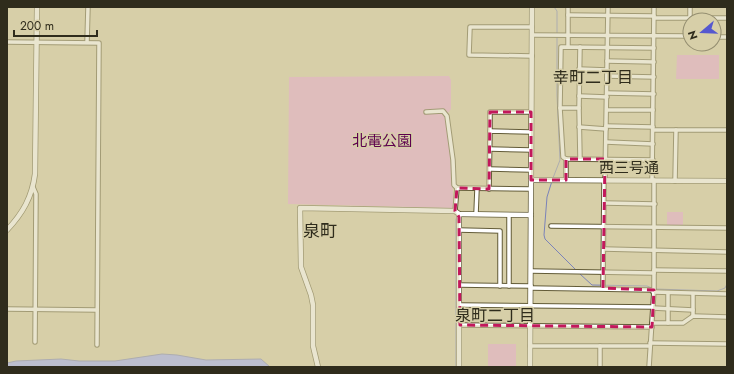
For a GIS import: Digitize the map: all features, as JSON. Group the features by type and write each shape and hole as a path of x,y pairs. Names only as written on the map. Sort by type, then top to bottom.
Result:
{"street":[{"path":"7,230 22,212 29,200 33,187 36,165 37,7"},
{"path":"87,42 88,7"},
{"path":"530,367 532,7"},
{"path":"568,7 568,46"},
{"path":"603,288 608,7"},
{"path":"649,367 654,291 654,7"},
{"path":"568,15 682,18"},
{"path":"532,27 470,27 469,55 532,56"},
{"path":"532,35 682,36"},
{"path":"7,42 99,43 97,345"},
{"path":"566,180 566,159 563,157 560,108 560,47 608,46 654,48"},
{"path":"580,47 580,159"},
{"path":"607,61 654,62"},
{"path":"579,69 607,70"},
{"path":"607,76 654,77"},
{"path":"579,96 654,94"},
{"path":"560,108 579,108"},
{"path":"607,110 654,110"},
{"path":"426,112 443,111 447,116 454,185 457,188 459,230 460,367"},
{"path":"490,188 490,112 531,112"},
{"path":"579,127 727,130"},
{"path":"675,180 676,130"},
{"path":"490,132 531,132"},
{"path":"606,142 653,144"},
{"path":"490,149 531,150"},
{"path":"566,159 653,160"},
{"path":"490,169 531,170"},
{"name":"西三号通","path":"531,180 727,181"},
{"path":"33,187 36,194 35,342"},
{"path":"457,188 531,189"},
{"path":"476,214 477,189"},
{"path":"604,203 655,204"},
{"path":"318,367 312,341 313,305 301,267 300,208 531,215"},
{"path":"509,215 509,286"},
{"path":"551,226 727,228"},
{"path":"459,230 500,230 500,286"},
{"path":"604,249 727,252"},
{"path":"530,271 727,271"},
{"path":"459,285 603,288 668,293 727,294"},
{"path":"668,293 668,323"},
{"path":"693,294 693,316"},
{"path":"460,305 653,307 693,310"},
{"path":"7,309 35,308 97,310"},
{"path":"460,325 652,325 683,323 693,316 727,317"},
{"path":"530,346 727,344"},
{"path":"600,346 600,367"}],"highlighted area":[{"path":"490,112 531,112 531,180 566,180 566,159 605,159 603,288 654,290 652,327 460,325 459,217 455,211 457,188 489,189"}],"green space":[{"path":"677,55 719,55 719,79 676,79"},
{"name":"北電公園","path":"449,76 451,80 451,109 445,117 450,151 453,208 288,204 289,77"},
{"path":"667,212 683,212 683,225 667,225"},
{"path":"488,344 516,344 516,366 488,367"}],"water":[{"path":"162,354 206,360 261,359 270,367 7,367 7,363 16,361 61,359 79,361 115,361"}],"waterway":[{"path":"554,7 557,11 557,34"},
{"path":"553,178 560,160 557,95 557,37"},
{"path":"552,181 547,197 545,239 576,270"},
{"path":"456,219 456,367"},
{"path":"580,274 592,285 647,286 652,288"},
{"path":"655,289 717,291 725,288 727,284"}],"district":[{"name":"幸町二丁目","path":"593,77"},
{"name":"泉町","path":"320,231"},
{"name":"泉町二丁目","path":"495,315"}]}
